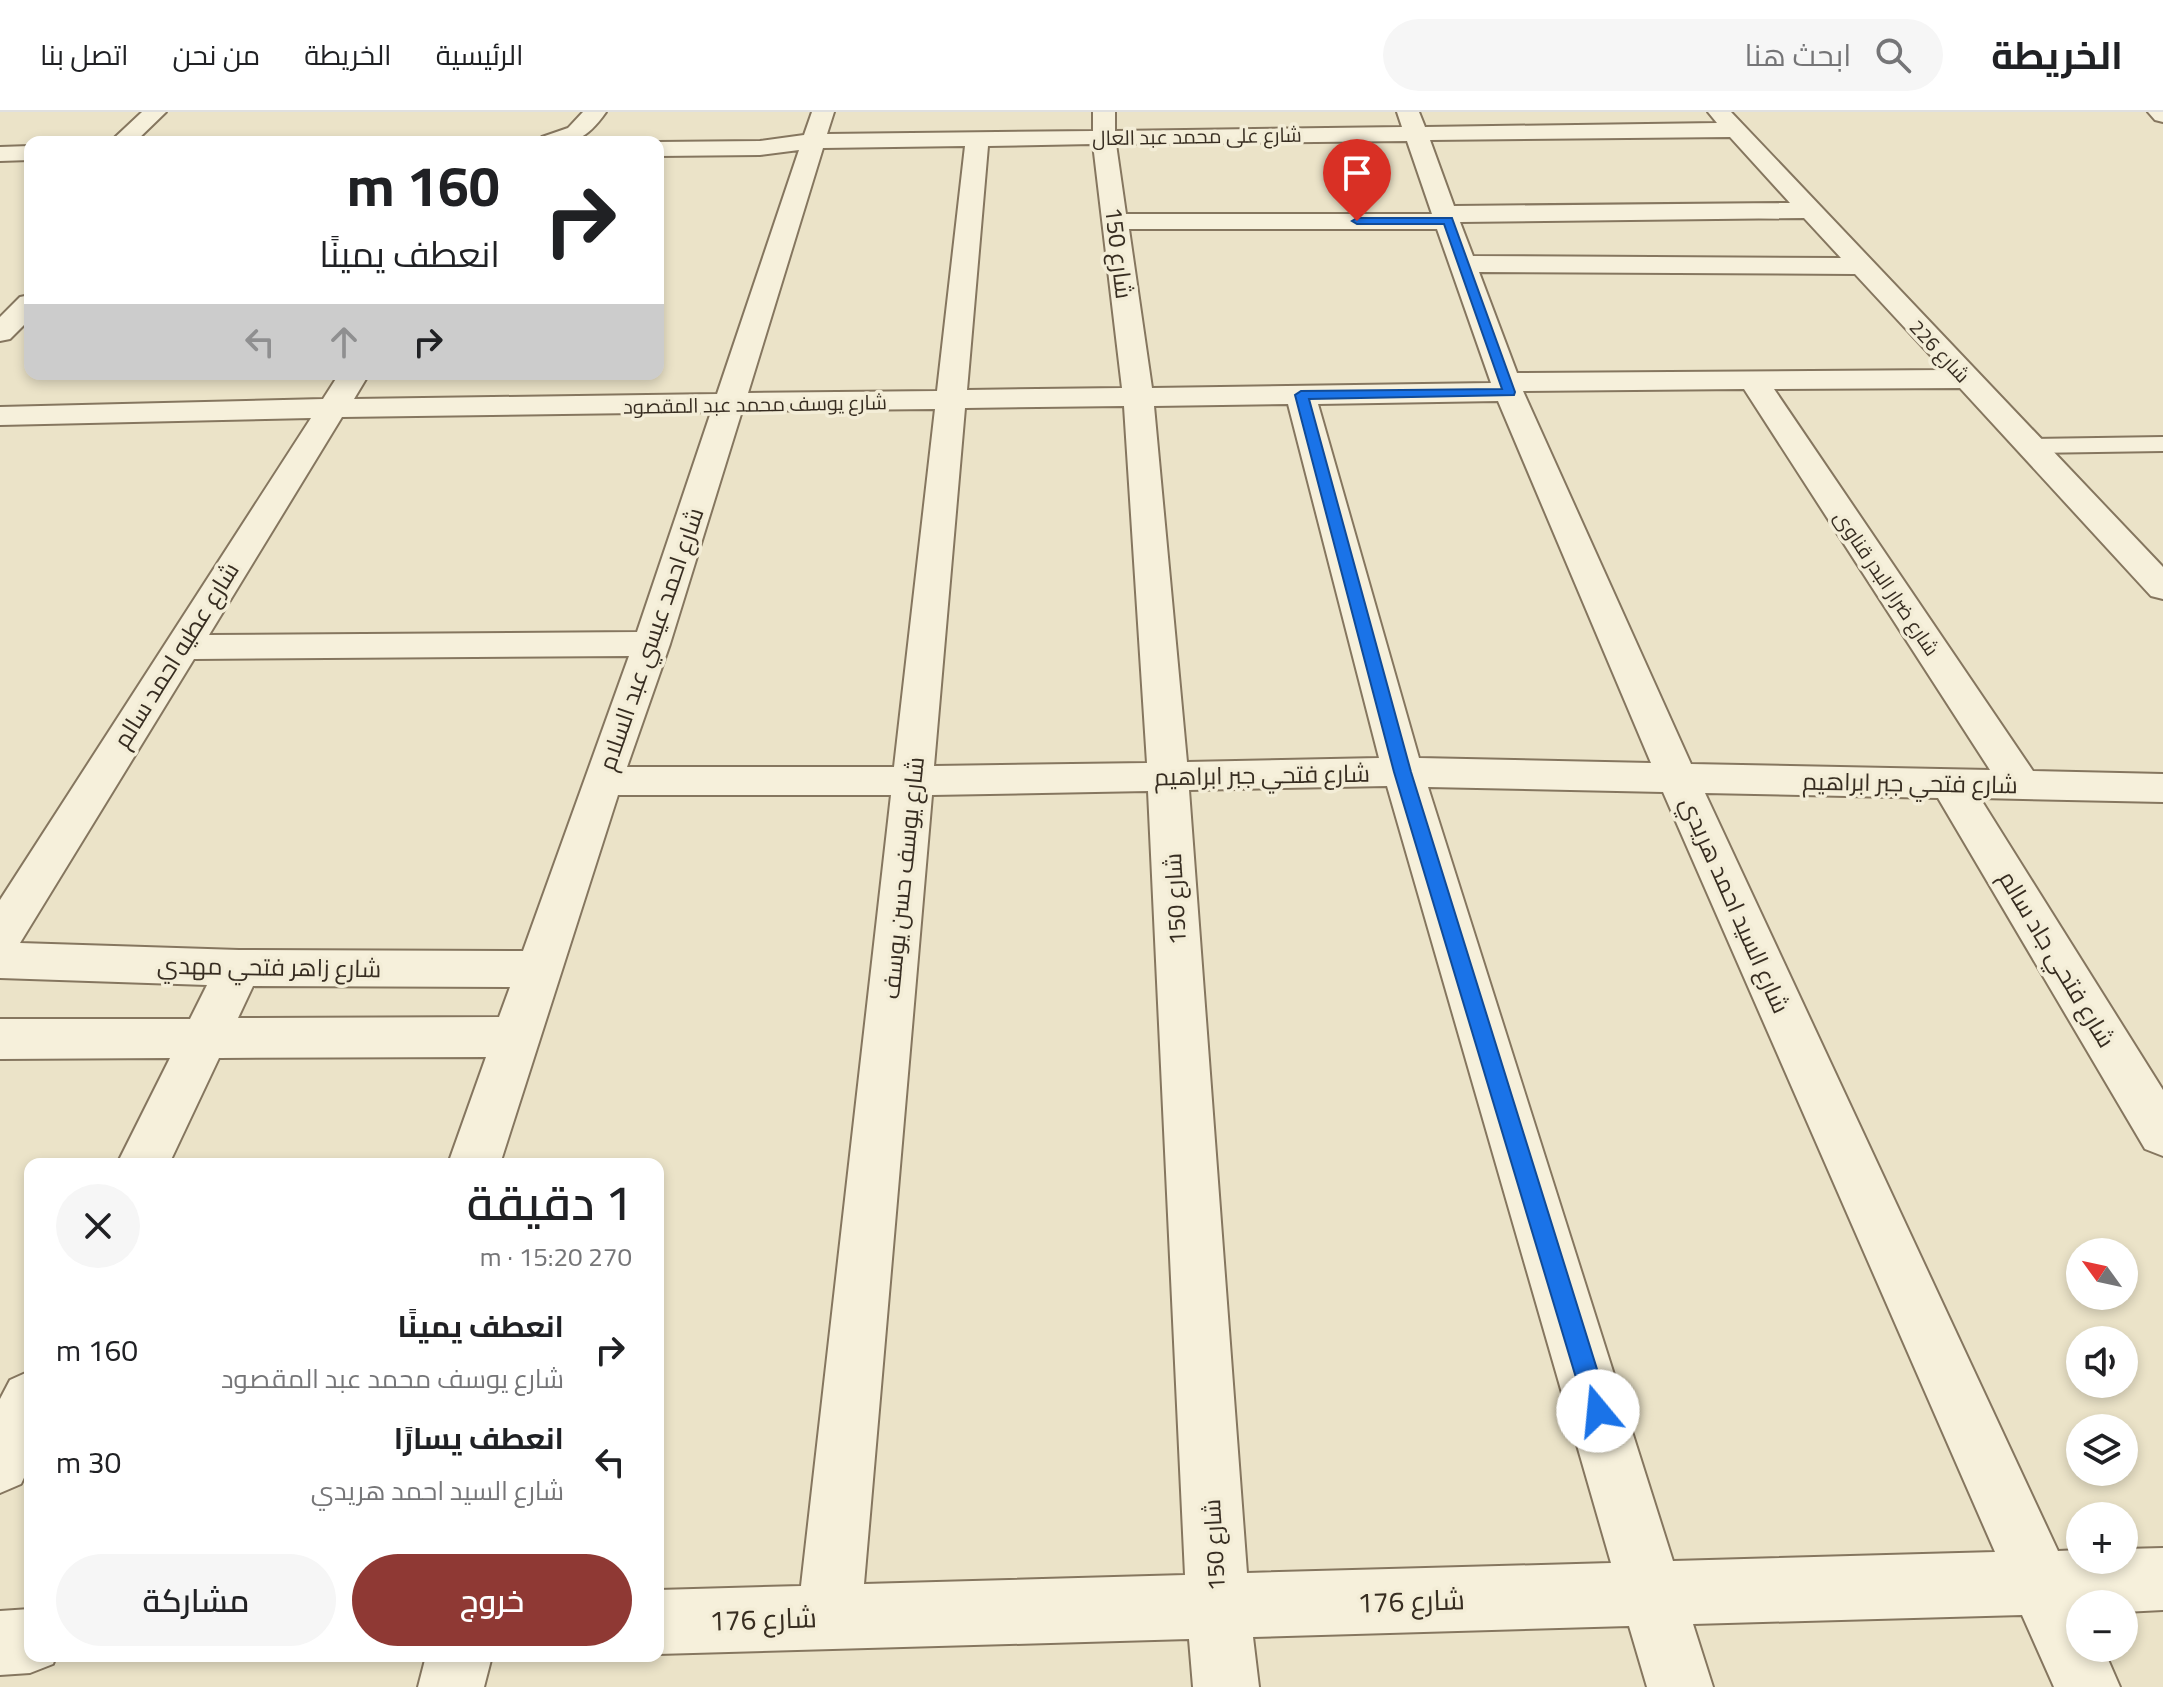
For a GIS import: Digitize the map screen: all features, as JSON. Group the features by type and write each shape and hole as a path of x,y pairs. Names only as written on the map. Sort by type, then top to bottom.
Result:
{"street":[{"path":"128,136 155,112"},
{"path":"567,136 576,133 595,112"},
{"name":"شارع على محمد عبد العال","path":"664,149 760,148 818,126 977,139 1104,125 1728,121"},
{"name":"شارع 226","path":"1728,121 1966,379 2158,577"},
{"name":"شارع السيد احمد هريدي","path":"1412,123 1508,387 1677,777 2087,1687"},
{"name":"شارع 150","path":"1104,125 1138,398 1168,776 1218,1606 1226,1687"},
{"name":"شارع احمد عيسي عبد السلام","path":"476,1158 602,781 652,644 818,126"},
{"name":"شارع يوسف حسن يوسف","path":"829,1617 977,139"},
{"path":"0,154 24,153"},
{"path":"1115,222 1810,210"},
{"path":"1463,264 1861,266"},
{"path":"0,333 24,309"},
{"name":"شارع يوسف محمد عبد المقصود","path":"0,416 331,408 1301,395 1753,380 1966,379"},
{"name":"شارع عطيه احمد سالم","path":"0,937 350,380"},
{"name":"شارع ضرار البدر قناوى","path":"1753,380 2021,785"},
{"path":"1301,395 1403,772 1680,1687"},
{"path":"181,647 652,644"},
{"name":"شارع فتحي جبر ابراهيم","path":"602,781 912,781 1403,772 2163,788"},
{"name":"شارع فتحي جاد سالم","path":"1950,783 2163,1134"},
{"name":"شارع زاهر فتحي مهدي","path":"0,960 239,968 539,969"},
{"path":"146,1158 239,968"},
{"path":"0,1039 516,1037"},
{"path":"0,1463 24,1413"},
{"name":"شارع 176","path":"664,1622 2163,1579"},
{"path":"0,1643 24,1641"},
{"path":"451,1687 457,1662"}],"lane":[{"path":"2030,446 2163,444"}],"route":[{"path":"1357,221 1448,221 1509,392 1301,395 1403,772 1598,1411"}]}
